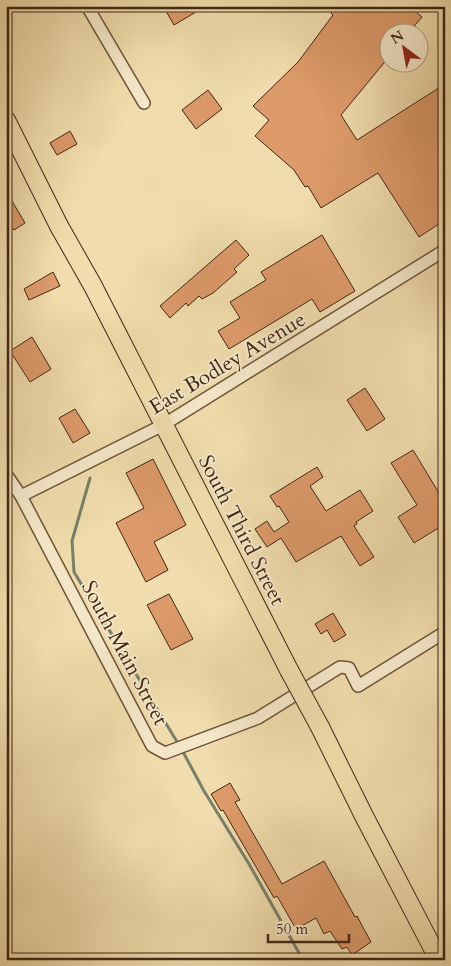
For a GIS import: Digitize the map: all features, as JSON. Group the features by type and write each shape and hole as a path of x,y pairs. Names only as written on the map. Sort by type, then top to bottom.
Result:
{"main road":[{"name":"South Third Street","path":"6,120 439,960"}],"street":[{"path":"87,6 144,103"},
{"name":"East Bodley Avenue","path":"22,496 163,425 445,250"},
{"name":"South Main Street","path":"6,474 22,496 152,746 165,752 258,718 340,667 348,668 358,686 445,632"}],"building":[{"path":"163,6 206,6 174,25"},
{"path":"335,6 409,6 422,17 418,22 378,22 378,70 341,115 357,140 445,84 445,220 419,237 378,173 321,208 308,186 305,187 294,170 255,136 269,120 253,106 298,62 333,15 330,12"},
{"path":"208,90 222,109 196,129 182,110"},
{"path":"70,131 77,144 57,155 50,143"},
{"path":"6,191 25,223 14,230 12,227 6,230"},
{"path":"322,235 355,291 320,312 312,299 229,349 218,331 240,318 230,302 266,280 261,272"},
{"path":"236,240 249,255 234,269 237,272 213,293 202,299 199,296 188,306 186,303 170,318 160,306"},
{"path":"53,272 60,286 29,300 24,289"},
{"path":"32,337 51,369 30,382 10,351"},
{"path":"365,388 385,419 367,431 347,400"},
{"path":"75,409 90,433 73,443 59,418"},
{"path":"413,450 445,503 445,524 414,543 398,517 417,505 391,463"},
{"path":"153,459 186,525 154,542 168,570 146,582 116,523 144,508 126,473"},
{"path":"317,467 323,477 310,486 326,511 360,490 373,511 356,522 357,524 354,526 374,557 360,566 341,536 296,562 281,538 267,547 255,529 267,521 274,532 289,522 270,496"},
{"path":"169,594 193,639 171,650 147,605"},
{"path":"333,613 346,635 334,642 327,630 321,634 315,624"},
{"path":"230,783 240,800 235,802 282,884 324,861 371,942 352,955 347,947 342,949 330,931 324,934 316,918 296,929 277,896 274,898 223,810 221,811 211,794"}],"waterway":[{"path":"90,478 72,541 74,572 179,745"},
{"path":"182,750 303,960"}]}
